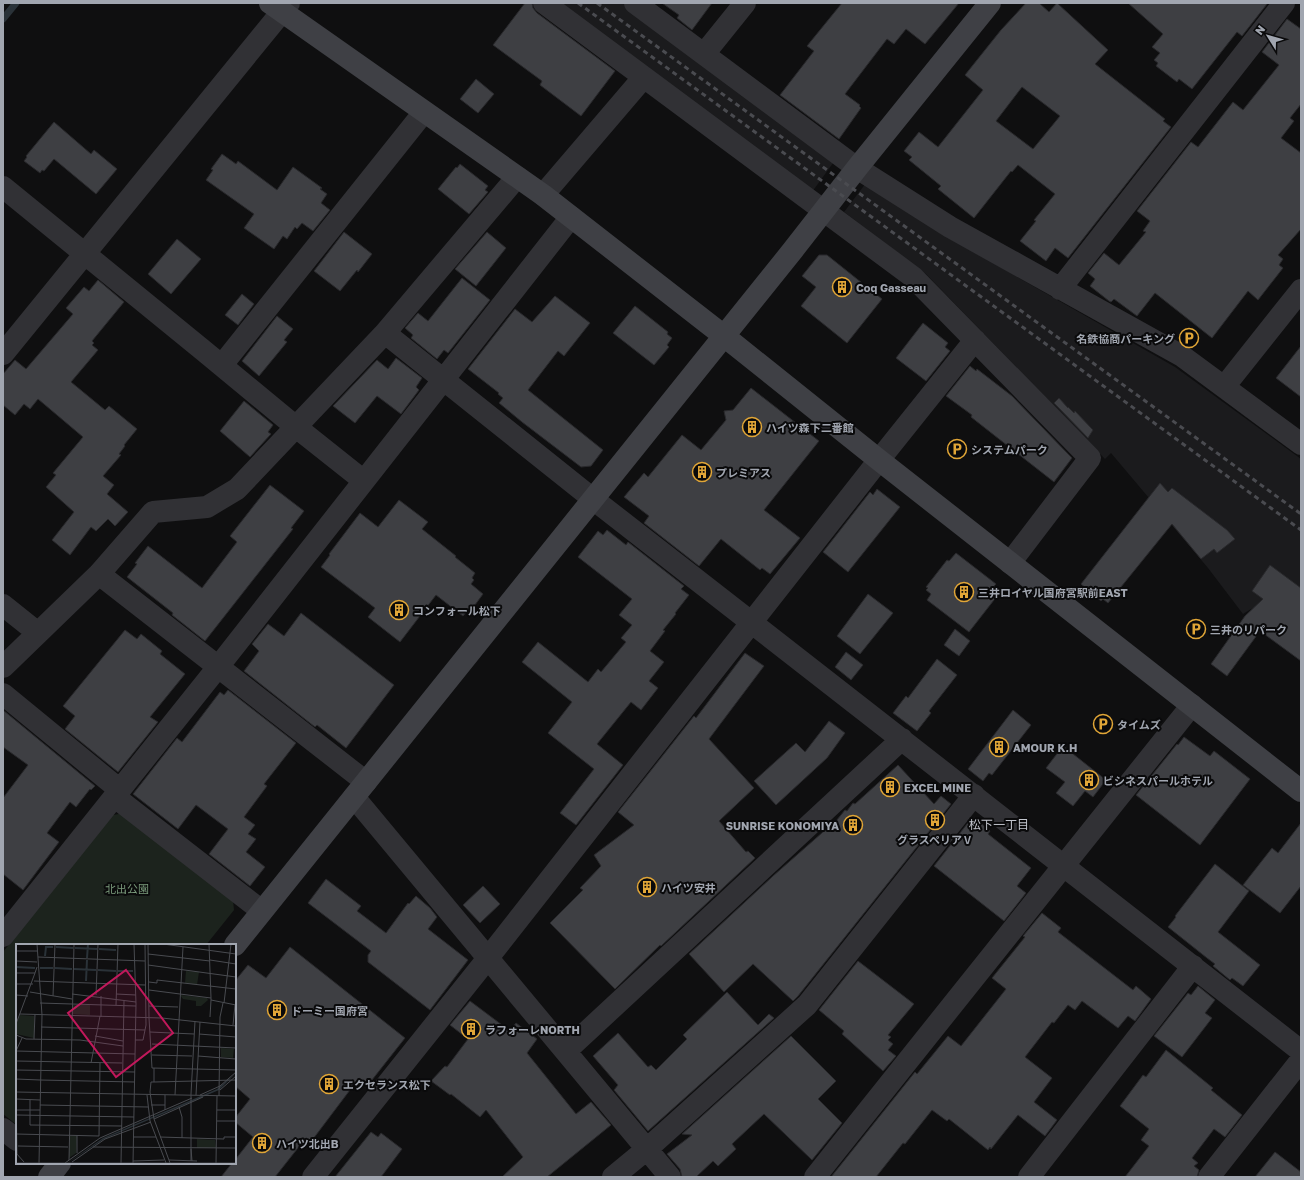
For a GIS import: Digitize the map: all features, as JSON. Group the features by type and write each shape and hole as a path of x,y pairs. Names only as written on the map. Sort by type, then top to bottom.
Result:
{"street":[{"path":"544,3 913,277 1090,458 1010,562"},
{"path":"636,3 857,168 950,227 1182,356 1301,444"},
{"path":"704,54 745,3"},
{"path":"236,944 594,499 990,3"},
{"path":"1060,289 1284,3"},
{"path":"3,354 280,6 424,112 543,195 1301,791"},
{"path":"543,195 643,78"},
{"path":"222,365 424,112"},
{"path":"3,667 99,574 153,512 207,506 237,489 385,333 517,177"},
{"path":"3,187 364,481"},
{"path":"3,936 218,667 571,217"},
{"path":"1224,387 1301,290"},
{"path":"385,333 594,499 1301,1050"},
{"path":"313,1177 488,958 975,340"},
{"path":"99,574 218,667 360,789 488,958 670,1177"},
{"path":"3,605 38,633"},
{"path":"3,694 118,793 262,911"},
{"path":"815,1177 1192,705"},
{"path":"566,1051 902,739"},
{"path":"613,1177 647,1149 807,1005 974,795"},
{"path":"1029,1177 1193,966"},
{"path":"1209,1177 1301,1060"},
{"path":"3,1129 16,1139"}],"shaded area":[{"path":"556,3 622,3 836,159 812,192"},
{"path":"866,183 958,243 1175,367 1301,459 1301,628 1258,607 1243,614 1208,568 1111,453 1105,459 926,274 844,212"}],"green space":[{"name":"北出公園","path":"124,813 233,900 234,910 207,944 16,944 16,1124 3,1114 3,952 113,815"}],"building":[{"path":"525,3 532,3 533,8 537,13 615,71 581,116 540,85 542,81 493,45"},
{"path":"662,3 712,3 692,30 677,18 679,15"},
{"path":"842,3 959,3 925,44 906,29 894,44 887,39 845,94 860,105 859,106 861,108 839,139 780,95 814,51 807,46"},
{"path":"1026,3 1039,3 1049,12 1057,3 1108,50 1095,64 1165,119 1163,121 1171,127 1068,258 1055,248 1046,261 1020,241 1036,221 1034,220 1055,194 1018,165 1012,172 1011,171 974,218 938,189 941,186 909,160 912,157 904,151 919,132 938,147 983,90 965,75 1001,30","holes":["1022,87 1060,116 1033,149 996,121"]},
{"path":"1128,3 1267,4 1242,36 1237,32 1192,89 1179,79 1177,82 1156,66 1158,63 1154,60 1160,53 1152,47 1163,34"},
{"path":"1287,19 1301,29 1301,104 1290,118 1294,121 1281,138 1301,153 1301,229 1278,255 1283,259 1279,265 1283,268 1258,300 1248,291 1212,338 1155,293 1137,316 1114,299 1111,302 1109,301 1090,286 1095,279 1088,273 1104,253 1119,265 1146,232 1143,231 1150,221 1137,211 1191,142 1198,147 1233,102 1243,110 1279,65 1262,52"},
{"path":"476,79 494,94 478,113 460,99"},
{"path":"54,122 91,154 94,150 117,169 96,194 54,159 44,171 42,170 40,173 24,161 27,157 26,156"},
{"path":"222,154 236,164 238,161 277,190 293,167 322,188 320,189 327,194 321,203 330,210 313,231 302,223 297,229 295,227 287,239 283,236 274,249 244,228 254,214 206,180 213,170 211,169"},
{"path":"460,164 488,186 485,190 488,192 469,214 438,189"},
{"path":"344,232 372,254 340,291 314,271"},
{"path":"487,232 506,248 476,286 455,269"},
{"path":"177,239 201,259 171,294 148,274"},
{"name":"Coq Gasseau","path":"819,255 827,255 882,299 847,343 801,306 816,287 802,276"},
{"path":"462,278 490,300 448,353 444,350 437,359 411,338 413,335 405,328 418,313 428,321"},
{"path":"98,280 124,302 92,341 94,343 92,345 98,350 71,382 105,410 109,406 137,429 124,445 125,446 119,454 121,455 103,476 114,485 107,494 128,512 115,526 108,519 96,531 91,527 70,555 52,540 74,512 46,487 56,475 53,473 83,437 38,399 30,409 24,404 15,415 3,405 3,374 15,360 26,369 73,314 66,308 84,287 89,291"},
{"path":"242,294 254,304 238,325 225,315"},
{"path":"555,296 590,323 564,356 558,351 528,390 603,450 591,466 581,467 522,422 499,403 503,398 498,394 499,393 468,369 515,309 532,322"},
{"path":"635,306 668,332 667,334 672,338 667,345 669,347 654,365 613,333"},
{"path":"277,316 293,329 284,340 287,342 259,376 242,361"},
{"path":"923,323 948,343 945,347 950,351 926,381 896,358"},
{"path":"1301,346 1301,397 1276,378"},
{"path":"396,358 422,378 416,387 419,390 401,414 377,396 355,423 333,406 377,360 388,369"},
{"path":"970,366 976,371 977,369 1012,396 1072,458 1054,482 971,417 972,415 946,396"},
{"path":"751,388 819,441 764,510 800,538 770,574 762,568 760,570 721,539 699,566 644,523 649,516 624,497 644,473 648,477 682,435 701,450 726,420 724,411 733,410"},
{"path":"1059,398 1074,413 1075,411 1093,430 1088,438 1054,403"},
{"path":"244,401 273,425 268,432 271,434 250,457 220,431"},
{"path":"1160,483 1168,492 1172,488 1227,530 1235,539 1217,553 1214,549 1201,559 1172,524 1108,603 1103,599 1101,601 1081,584"},
{"path":"270,485 304,511 291,528 293,529 205,641 172,615 173,613 127,577 137,564 135,563 148,546 202,588 237,542 230,536"},
{"path":"877,489 900,507 848,572 823,552 870,492 873,495"},
{"path":"399,500 428,522 422,529 475,573 472,578 474,580 471,584 483,594 472,609 470,607 463,616 436,595 400,642 368,617 375,608 321,567 360,513 378,527"},
{"path":"607,530 626,545 628,542 684,586 681,589 689,595 663,630 665,631 650,651 664,662 649,681 658,688 641,710 631,702 597,744 623,765 576,825 560,813 594,769 548,733 572,702 522,662 538,642 588,682 598,669 601,672 626,642 621,638 632,625 619,615 632,599 578,557 598,531 603,535"},
{"name":"三井ロイヤル国府宮駅前EAST","path":"956,553 996,584 994,586 1001,591 969,632 927,600 931,594 926,590 928,588 926,587 947,560 949,561"},
{"path":"1270,565 1301,588 1301,661 1260,631 1227,676 1211,664 1245,616 1263,599 1252,591"},
{"path":"868,594 893,613 860,654 837,636"},
{"path":"301,613 394,685 346,748 317,725 315,727 244,671 259,651 252,644 268,624 284,636"},
{"path":"955,629 970,641 959,656 944,645"},
{"path":"125,630 137,639 141,634 162,651 160,654 185,674 150,717 158,722 118,772 65,729 75,716 63,706"},
{"path":"846,652 863,665 851,680 835,667"},
{"path":"745,653 764,666 709,739 754,788 719,821 746,852 748,851 755,858 661,946 660,945 615,989 550,923 583,890 580,888 601,866 594,855 634,825 618,812 694,716 696,718"},
{"path":"937,659 957,675 929,711 931,713 917,731 893,713 906,696 908,698"},
{"path":"228,690 296,743 264,784 267,786 244,817 255,825 248,834 256,839 246,852 265,867 250,886 209,854 228,829 196,805 178,829 133,794 177,738 182,742 220,692 224,695"},
{"path":"3,710 95,786 91,790 90,789 76,807 70,802 47,833 59,842 23,890 3,874 3,798 28,765 3,747"},
{"name":"AMOUR K.H","path":"1013,710 1031,725 992,775 989,773 983,781 968,769"},
{"path":"829,721 845,733 827,758 776,805 754,781 796,743 805,752"},
{"path":"1184,737 1210,756 1214,751 1250,779 1200,845 1136,795"},
{"path":"1063,746 1106,780 1093,797 1085,791 1073,806 1056,793 1065,782 1046,768"},
{"path":"898,765 934,804 941,796 951,804 793,1001 753,964 724,992 689,954 773,876 831,825 832,826 845,810 847,811 853,803 855,804"},
{"path":"975,818 990,831 988,834 1031,868 1017,886 1026,893 1004,921 934,866 971,819"},
{"path":"1301,823 1301,886 1280,913 1243,885 1272,848 1278,853"},
{"path":"1215,864 1249,891 1218,932 1260,965 1243,986 1232,978 1230,980 1213,966 1215,964 1168,927"},
{"path":"326,879 361,906 357,911 386,933 408,903 409,904 416,896 430,908 437,917 428,929 468,960 430,1010 368,962 368,955 371,951 308,903"},
{"path":"483,886 500,904 480,923 463,905"},
{"path":"1042,913 1061,928 1058,932 1133,990 1136,986 1151,999 1135,1021 1128,1016 1118,1028 1082,1001 1075,1010 1068,1005 1054,1023 1052,1022 1025,1057 1052,1078 1034,1102 1057,1120 1045,1136 1018,1115 991,1149 990,1147 988,1150 949,1119 947,1121 932,1110 876,1177 831,1177 915,1072 917,1074 948,1036 961,1046 1006,989 992,978"},
{"path":"290,947 405,1038 368,1085 359,1078 310,1143 305,1139 275,1177 221,1177 231,1164 236,1164 236,1159 253,1137 236,1123 236,1117 250,1099 236,1087 236,980 248,965 266,978"},
{"path":"858,961 914,1004 888,1035 891,1037 888,1040 893,1044 888,1050 896,1056 883,1071 842,1034 844,1031 819,1010"},
{"path":"1198,986 1215,1000 1205,1013 1212,1018 1182,1057 1154,1036 1188,993 1191,995"},
{"path":"727,992 758,1025 769,1014 774,1018 648,1131 614,1090 618,1085 593,1056 618,1033 648,1067 651,1065 656,1070 687,1039 683,1035"},
{"path":"470,1001 510,1031 516,1023 537,1039 527,1053 576,1114 591,1102 611,1125 547,1177 502,1177 523,1157 486,1110 480,1117 451,1094 450,1095 431,1081 445,1066 447,1067 468,1039 450,1025"},
{"path":"791,1036 836,1081 818,1099 842,1123 812,1160 764,1114 732,1144 736,1149 718,1166 713,1161 696,1177 682,1177 680,1169 667,1154 692,1135 682,1134"},
{"path":"1166,1050 1213,1088 1211,1090 1242,1115 1225,1137 1214,1129 1192,1158 1198,1163 1194,1166 1199,1170 1197,1177 1125,1177 1149,1146 1141,1140 1149,1129 1120,1106 1143,1075 1146,1077"},
{"path":"371,1132 378,1137 381,1133 402,1149 381,1177 335,1177"},
{"path":"1275,1152 1301,1172 1301,1177 1255,1177"}],"waterway":[{"path":"3,19 16,3"}],"railway":[{"path":"578,3 1301,530"},
{"path":"597,3 1301,514"}],"place":[{"name":"Coq Gasseau","path":"842,287"},
{"name":"名鉄協商パーキング","path":"1189,338"},
{"name":"ハイツ森下二番館","path":"752,427"},
{"name":"システムパーク","path":"957,449"},
{"name":"プレミアス","path":"702,472"},
{"name":"三井ロイヤル国府宮駅前EAST","path":"964,592"},
{"name":"コンフォール松下","path":"399,610"},
{"name":"三井のリパーク","path":"1196,629"},
{"name":"タイムズ","path":"1103,724"},
{"name":"AMOUR K.H","path":"999,747"},
{"name":"ビシネスパールホテル","path":"1089,780"},
{"name":"EXCEL MINE","path":"890,787"},
{"name":"グラスペリアⅤ","path":"935,820"},
{"name":"SUNRISE KONOMIYA","path":"853,825"},
{"name":"ハイツ安井","path":"647,887"},
{"name":"ドーミー国府宮","path":"277,1010"},
{"name":"ラフォーレNORTH","path":"471,1029"},
{"name":"エクセランス松下","path":"329,1084"},
{"name":"ハイツ北出B","path":"262,1143"}],"district":[{"name":"松下一丁目","path":"999,824"}]}
